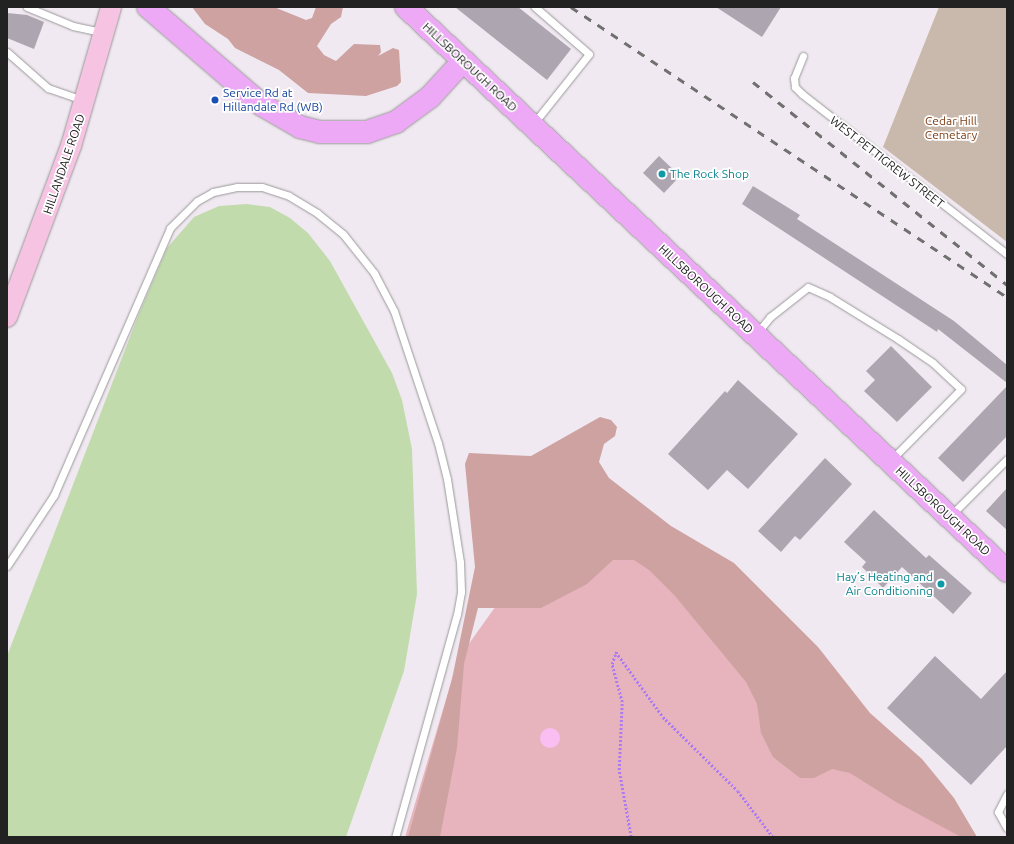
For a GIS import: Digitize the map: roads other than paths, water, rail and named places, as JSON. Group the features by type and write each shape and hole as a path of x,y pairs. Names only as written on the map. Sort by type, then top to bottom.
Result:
{"main road":[{"name":"HILLANDALE ROAD","path":"7,317 86,101 111,7"},
{"path":"148,7 262,105 300,127 320,132 367,132 396,122 430,97 463,61"},
{"name":"HILLSBOROUGH ROAD","path":"406,7 1007,571"}],"lane":[{"path":"26,7 73,26 104,32"},
{"path":"532,125 589,54 536,7"},
{"path":"7,52 48,88 86,101"},
{"name":"WEST PETTIGREW STREET","path":"803,56 794,78 796,87 802,94 1007,254"},
{"path":"7,566 54,495 170,228 196,201 213,192 236,187 262,186 289,196 317,212 343,234 360,256 394,311 438,443 447,479 460,562 461,592 457,614 395,837"},
{"path":"755,335 770,317 808,287 830,296 898,339 961,389 890,461"},
{"path":"949,516 1007,459"},
{"path":"1007,794 998,812 1007,828"}],"railway":[{"path":"571,7 1007,297"},
{"path":"753,82 1007,285"}],"place":[{"name":"Service Rd at Hillandale Rd (WB)","path":"215,100"},
{"name":"The Rock Shop","path":"662,174"},
{"name":"Hay’s Heating and Air Conditioning","path":"941,584"}],"park label":[{"name":"Cedar Hill Cemetary","path":"951,128"}]}
